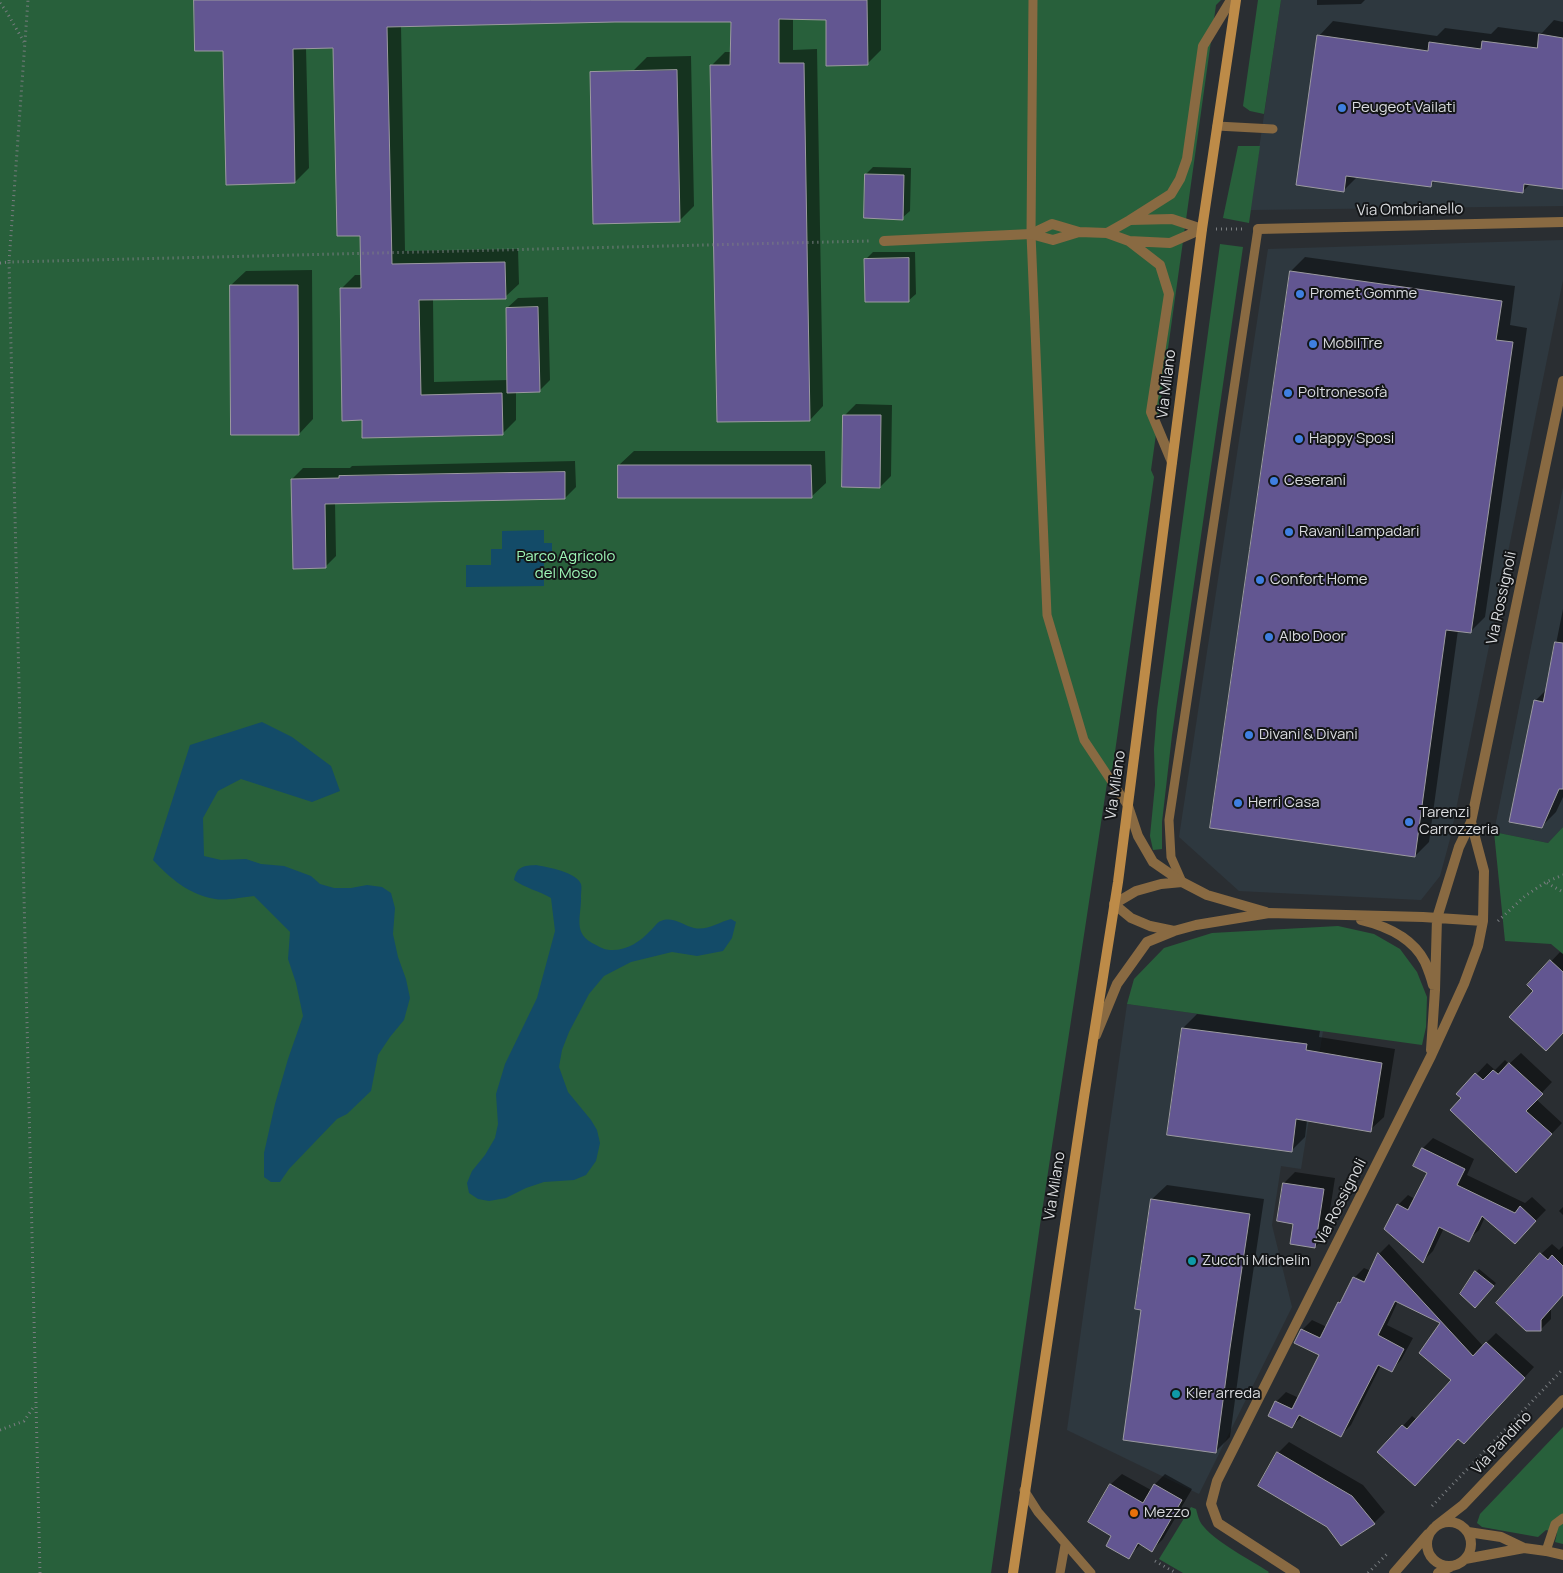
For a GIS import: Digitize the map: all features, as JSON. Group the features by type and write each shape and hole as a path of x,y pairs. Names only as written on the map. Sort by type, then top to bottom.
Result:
{"main road":[{"name":"Via Milano","path":"1013,1573 1128,806 1202,229 1236,0"}],"street":[{"path":"1107,233 1171,194 1180,179 1187,159 1203,46 1231,0"},
{"path":"1130,220 1172,219 1202,229"},
{"name":"Via Ombrianello","path":"1258,229 1563,222"},
{"path":"1031,234 1052,224 1079,232 1107,233 1129,241 1170,243 1202,229"},
{"path":"884,241 1031,234 1053,240 1079,232"},
{"path":"1129,241 1160,265 1169,294 1151,412 1172,462"},
{"name":"Via Rossignoli","path":"1431,1056 1437,918 1459,847 1471,822 1563,381"},
{"name":"Via Rossignoli","path":"1128,806 1138,836 1153,862 1182,882 1207,895 1269,913"},
{"name":"Via Rossignoli","path":"1295,1573 1218,1523 1211,1504 1217,1481 1431,1056 1464,984 1478,946 1483,921 1484,871 1471,822"},
{"path":"1114,904 1136,891 1160,884 1182,882"},
{"name":"Via Rossignoli","path":"1114,904 1131,918 1150,926 1174,931"},
{"name":"Via Rossignoli","path":"1092,1045 1117,984 1147,942 1174,931 1196,925 1269,913 1437,918"},
{"name":"Via Rossignoli","path":"1341,915 1379,924 1409,941 1425,961 1435,990"},
{"path":"1437,918 1483,921"},
{"name":"Via Pandino","path":"1394,1573 1433,1528 1463,1506 1563,1400"},
{"path":"1438,1573 1459,1564 1469,1553 1471,1539 1466,1529 1463,1506"},
{"path":"1452,1566 1444,1566 1432,1558 1427,1545 1433,1528 1442,1522 1457,1523 1466,1529 1501,1537 1524,1548 1563,1555"},
{"path":"1465,1559 1524,1548"}],"lane":[{"path":"1033,0 1031,234 1047,615 1084,740 1128,806"},
{"path":"1217,126 1273,130"},
{"path":"1182,882 1171,857 1169,820 1258,229"},
{"path":"1024,1490 1038,1512 1090,1573"},
{"path":"1546,1551 1555,1524 1563,1518"},
{"path":"1060,1573 1065,1545"}],"path":[{"path":"28,0 8,262 40,1573"},
{"path":"0,3 25,43"},
{"path":"1202,229 1258,229"},
{"path":"0,263 884,241"},
{"path":"1483,921 1500,921 1525,896 1546,882 1563,875"},
{"path":"1546,882 1563,892"},
{"path":"1430,1509 1563,1369"},
{"path":"0,1430 24,1421 36,1405"},
{"path":"1368,1573 1390,1551"},
{"path":"1155,1561 1170,1572 1176,1573"}],"shaded area":[{"path":"1281,0 1563,0 1563,206 1250,210"},
{"path":"1563,240 1563,280 1450,839 1440,876 1421,900 1239,891 1179,837 1268,249"},
{"path":"1563,487 1563,827 1548,843 1494,832"},
{"path":"1127,1004 1323,1031 1301,1169 1281,1166 1272,1225 1292,1307 1199,1494 1067,1430"}],"green space":[{"name":"Parco Agricolo del Moso","path":"0,0 1221,0 1216,5 1151,470 1154,477 1113,766 1111,771 1109,770 1040,1225 991,1573 0,1573"},
{"path":"1258,0 1281,0 1264,114 1250,111 1243,106"},
{"path":"1238,146 1260,146 1249,223 1223,218"},
{"path":"1220,244 1243,247 1172,735 1162,822 1162,849 1153,850 1150,836 1155,785 1154,749 1157,710"},
{"path":"1563,827 1563,954 1551,944 1505,941 1494,832 1548,843"},
{"path":"1338,926 1374,934 1400,949 1417,972 1427,997 1426,1027 1422,1045 1127,1004 1134,979 1164,948 1212,933"},
{"path":"1563,1427 1563,1544 1555,1542 1557,1533 1546,1530 1538,1537 1482,1527 1477,1523 1480,1514"},
{"path":"1191,1507 1196,1509 1201,1523 1210,1533 1269,1572 1183,1573 1159,1559"}],"water":[{"path":"544,530 544,543 552,543 552,555 544,555 544,586 466,587 466,565 491,565 491,549 502,549 502,531"},
{"path":"262,722 292,737 331,766 340,791 312,802 241,779 218,791 203,818 204,856 221,860 246,859 261,864 284,866 311,876 320,884 334,888 351,888 367,885 382,887 391,893 395,908 393,934 410,998 404,1020 378,1055 371,1091 347,1114 337,1119 289,1169 280,1182 271,1182 264,1177 264,1153 275,1104 303,1016 296,983 288,959 290,932 254,896 224,900 205,897 181,885 153,860 190,745"},
{"path":"536,865 568,873 578,880 581,884 580,924 583,936 588,941 606,950 622,949 632,945 642,939 658,923 665,920 674,920 699,929 731,919 736,922 732,938 723,951 697,956 672,952 631,962 604,976 589,994 569,1032 562,1050 559,1067 568,1092 597,1130 600,1143 596,1161 586,1175 574,1180 544,1182 506,1198 489,1201 478,1199 469,1193 467,1183 472,1171 485,1155 495,1138 498,1124 496,1094 505,1064 537,998 555,931 551,898 514,880 519,869"}],"building":[{"path":"194,0 867,0 868,65 826,66 826,20 779,19 779,63 804,63 810,421 717,422 710,65 730,65 731,22 615,22 387,27 392,264 505,262 506,299 419,300 421,395 502,393 503,435 362,438 362,420 342,421 340,288 361,288 360,236 337,236 333,48 293,49 295,183 226,185 223,51 195,51"},
{"path":"1539,34 1563,38 1563,189 1524,184 1523,193 1432,181 1431,187 1346,176 1344,192 1296,185 1317,35 1428,51 1429,42 1481,49 1482,41 1537,48"},
{"path":"677,70 680,222 593,224 590,72"},
{"path":"865,174 904,175 903,220 864,218"},
{"path":"909,258 909,302 865,302 864,259"},
{"path":"1290,271 1502,301 1496,340 1513,342 1471,633 1446,630 1415,857 1210,828"},
{"path":"230,285 298,285 299,435 231,435"},
{"path":"538,307 540,392 507,393 506,308"},
{"path":"843,415 881,415 880,488 842,487"},
{"path":"618,465 811,465 812,498 618,498"},
{"path":"565,472 565,499 325,504 326,568 293,569 291,479 339,478 339,476"},
{"path":"1555,642 1563,643 1563,789 1559,789 1542,828 1509,822 1534,700 1543,702"},
{"path":"1550,960 1563,972 1563,1033 1546,1051 1509,1017 1533,991 1527,985"},
{"path":"1182,1028 1307,1044 1306,1050 1382,1063 1371,1132 1296,1119 1292,1152 1167,1135"},
{"path":"1509,1063 1543,1094 1526,1111 1552,1134 1516,1173 1450,1110 1461,1098 1456,1094 1475,1073 1483,1080 1493,1070 1498,1074"},
{"path":"1422,1148 1465,1169 1457,1185 1515,1213 1520,1206 1536,1221 1515,1244 1482,1216 1469,1242 1439,1227 1423,1263 1384,1229 1397,1204 1408,1210 1427,1173 1413,1166"},
{"path":"1283,1183 1324,1189 1315,1248 1290,1244 1293,1224 1277,1221"},
{"path":"1151,1199 1250,1214 1216,1453 1123,1440 1141,1310 1135,1309"},
{"path":"1378,1253 1473,1356 1486,1342 1525,1378 1464,1444 1458,1439 1415,1486 1377,1452 1402,1425 1407,1429 1451,1380 1419,1353 1440,1323 1395,1301 1378,1335 1404,1349 1392,1372 1378,1365 1341,1437 1299,1415 1292,1428 1268,1416 1275,1401 1292,1409 1319,1355 1294,1343 1301,1329 1320,1338 1353,1277 1364,1282"},
{"path":"1540,1253 1548,1260 1552,1255 1563,1266 1563,1295 1541,1320 1541,1331 1526,1331 1496,1303"},
{"path":"1475,1271 1494,1286 1475,1308 1460,1294"},
{"path":"1277,1452 1352,1496 1375,1524 1341,1546 1327,1527 1258,1486"},
{"name":"Mezzo","path":"1110,1484 1143,1503 1154,1484 1182,1500 1152,1552 1138,1543 1129,1559 1106,1546 1111,1536 1088,1522"}],"place":[{"name":"Peugeot Vailati","path":"1342,108"},
{"name":"Promet Gomme","path":"1300,294"},
{"name":"MobilTre","path":"1313,344"},
{"name":"Poltronesofà","path":"1288,393"},
{"name":"Happy Sposi","path":"1299,439"},
{"name":"Ceserani","path":"1274,481"},
{"name":"Ravani Lampadari","path":"1289,532"},
{"name":"Confort Home","path":"1260,580"},
{"name":"Albo Door","path":"1269,637"},
{"name":"Divani & Divani","path":"1249,735"},
{"name":"Herri Casa","path":"1238,803"},
{"name":"Tarenzi Carrozzeria","path":"1409,822"},
{"name":"Zucchi Michelin","path":"1192,1261"},
{"name":"Kler arreda","path":"1176,1394"},
{"name":"Mezzo","path":"1134,1513"}]}
